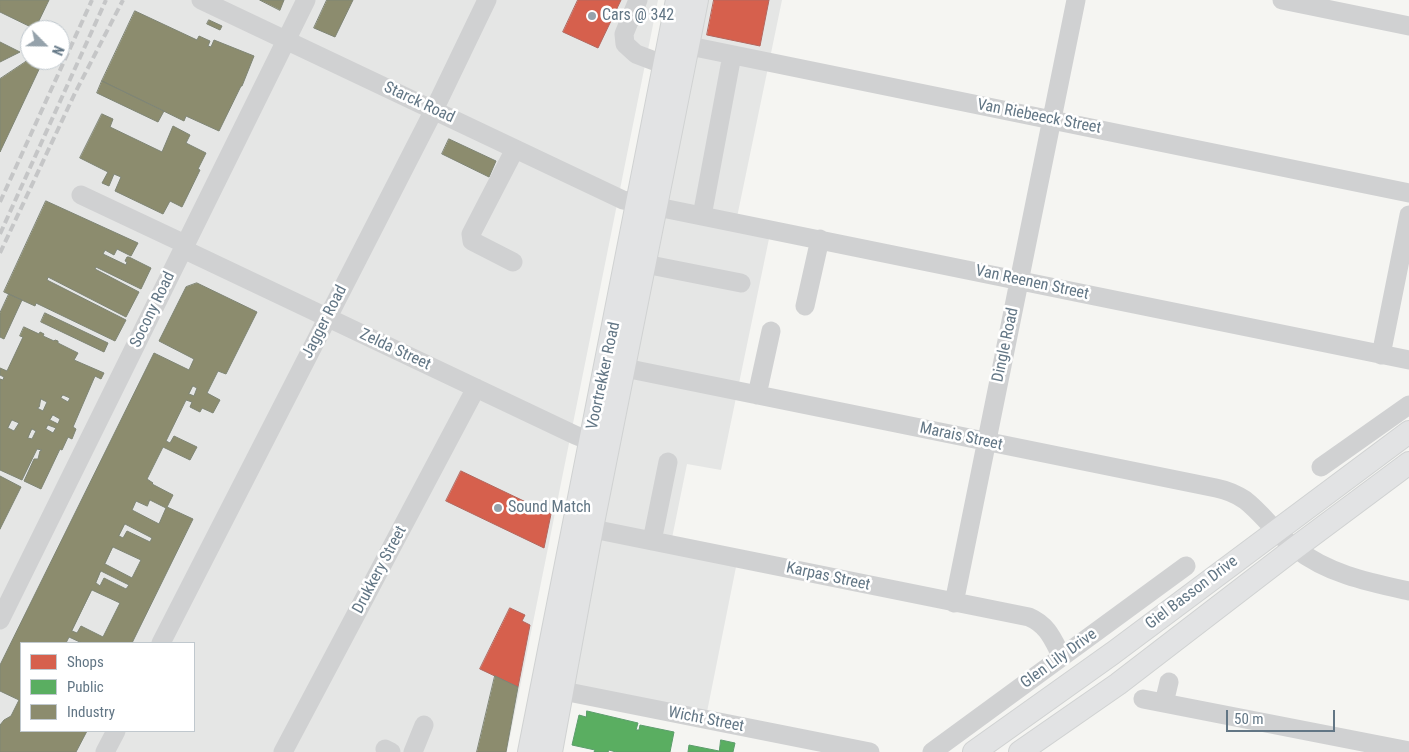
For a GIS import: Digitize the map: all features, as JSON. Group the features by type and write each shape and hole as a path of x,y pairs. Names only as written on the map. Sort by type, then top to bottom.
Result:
{"main road":[{"name":"Voortrekker Road","path":"529,752 552,688 678,44 678,0"},
{"name":"Voortrekker Road","path":"615,366 644,264 647,205 665,65 678,44 696,0"},
{"name":"Giel Basson Drive","path":"974,752 1112,653 1409,432"},
{"name":"Giel Basson Drive","path":"1020,752 1118,684 1409,463"},
{"name":"Voortrekker Road","path":"551,752 552,688"}],"street":[{"name":"Starck Road","path":"202,0 623,200 647,205"},
{"name":"Socony Road","path":"0,620 306,0"},
{"name":"Jagger Road","path":"161,642 434,110 487,0"},
{"path":"638,0 624,34 625,44 636,54 665,65"},
{"name":"Dingle Road","path":"954,603 1076,0"},
{"path":"1282,0 1409,26"},
{"name":"Van Riebeeck Street","path":"678,44 1409,193"},
{"path":"702,216 732,55"},
{"path":"513,262 472,241 471,234 515,149"},
{"name":"Zelda Street","path":"81,195 328,318 476,388 600,443"},
{"name":"Van Reenen Street","path":"647,205 1409,360"},
{"path":"1381,355 1409,215"},
{"path":"806,306 820,239"},
{"path":"644,264 741,283"},
{"path":"757,395 771,331"},
{"name":"Marais Street","path":"615,366 1226,490 1244,500 1274,531 1316,562 1332,570 1369,582 1409,591"},
{"name":"Drukkery Street","path":"283,752 476,388"},
{"path":"1321,468 1409,405"},
{"path":"652,541 668,462"},
{"name":"Karpas Street","path":"583,527 1029,617 1040,622 1046,628 1062,657"},
{"name":"Glen Lily Drive","path":"932,752 1186,566"},
{"path":"1164,703 1169,682"},
{"name":"Wicht Street","path":"552,688 816,747 870,752"},
{"path":"1144,699 1409,751"},
{"path":"413,752 424,725"},
{"path":"105,752 115,732"}],"shaded area":[{"path":"0,0 658,0 507,752 0,752"},
{"path":"700,0 782,0 736,222 771,229 721,470 687,464 671,543 738,557 706,717 563,690"}],"building: Shops":[{"name":"Cars @ 342","path":"578,0 621,0 598,48 563,32"},
{"path":"714,0 769,0 760,46 707,35"},
{"name":"Sound Match","path":"461,471 551,514 544,548 446,501"},
{"path":"510,608 525,615 522,621 530,625 518,687 480,669"}],"building: Public":[{"path":"587,711 638,723 636,730 639,730 640,725 674,732 670,752 616,752 609,750 608,752 594,752 595,750 572,745 579,715 586,717"},
{"path":"721,740 735,743 733,752 688,752 689,745 719,751"}],"building: Industry":[{"path":"0,0 49,0 39,20 20,20 20,22 0,12"},
{"path":"260,0 284,0 280,10"},
{"path":"327,0 353,0 335,37 314,28"},
{"path":"135,11 197,40 199,36 210,41 208,46 211,47 214,40 254,56 242,86 219,131 186,116 184,121 102,81"},
{"path":"209,20 222,26 220,30 207,24"},
{"path":"0,42 20,52 0,62"},
{"path":"20,66 20,70 39,70 0,152 0,79"},
{"path":"102,81 164,111 158,122 97,93"},
{"path":"102,114 113,119 110,127 162,152 173,126 190,135 186,143 206,153 182,207 170,201 163,214 115,191 121,177 114,174 109,186 102,183 108,172 80,158"},
{"path":"449,139 496,161 489,177 442,154"},
{"path":"46,201 138,243 131,256 117,249 114,255 105,250 103,254 126,265 127,262 125,261 129,257 151,268 141,289 96,267 95,269 139,292 126,317 48,277 47,280 126,320 115,341 36,303 35,306 4,292"},
{"path":"197,283 257,312 226,374 218,371 207,393 220,400 213,413 202,408 200,412 190,407 192,402 186,400 166,441 170,443 174,436 197,447 190,460 163,447 147,479 152,484 173,495 167,507 193,519 132,642 80,642 69,637 66,642 20,642 20,732 86,732 76,752 0,752 0,725 11,716 19,700 0,691 0,665 154,353 189,370 194,359 159,341 186,287","holes":["193,386 197,388 194,396 189,394","150,500 166,508 159,524 132,510 136,501 147,506","125,524 152,538 150,542 127,531 123,538 119,536","113,547 141,560 132,578 105,564","101,571 129,585 126,589 104,578 100,586 96,583","92,590 120,603 103,637 81,626 77,633 72,631"]},
{"path":"9,294 22,300 4,339 0,337 0,313"},
{"path":"45,313 108,343 104,352 41,322"},
{"path":"24,327 39,334 40,332 44,334 43,336 58,341 58,343 78,353 74,360 104,373 101,379 95,376 73,427 76,429 72,439 68,437 62,450 60,449 41,489 24,481 34,459 38,459 42,450 37,449 22,480 0,470 0,379 3,380 4,377 0,375 0,368 7,371 23,337 20,336","holes":["63,395 70,398 68,402 61,398","41,399 47,402 43,411 37,408","53,415 60,419 58,424 50,420","12,420 19,423 14,431 8,428","48,425 56,428 53,433 46,429","32,429 36,431 32,439 28,438"]},
{"path":"0,476 21,487 0,529"},
{"path":"495,676 518,687 506,752 477,752"}],"railway":[{"path":"0,202 92,0"},
{"path":"0,234 106,0"},
{"path":"0,253 75,93 123,0"}],"place":[{"name":"Cars @ 342","path":"592,16"},
{"name":"Sound Match","path":"498,508"}]}
